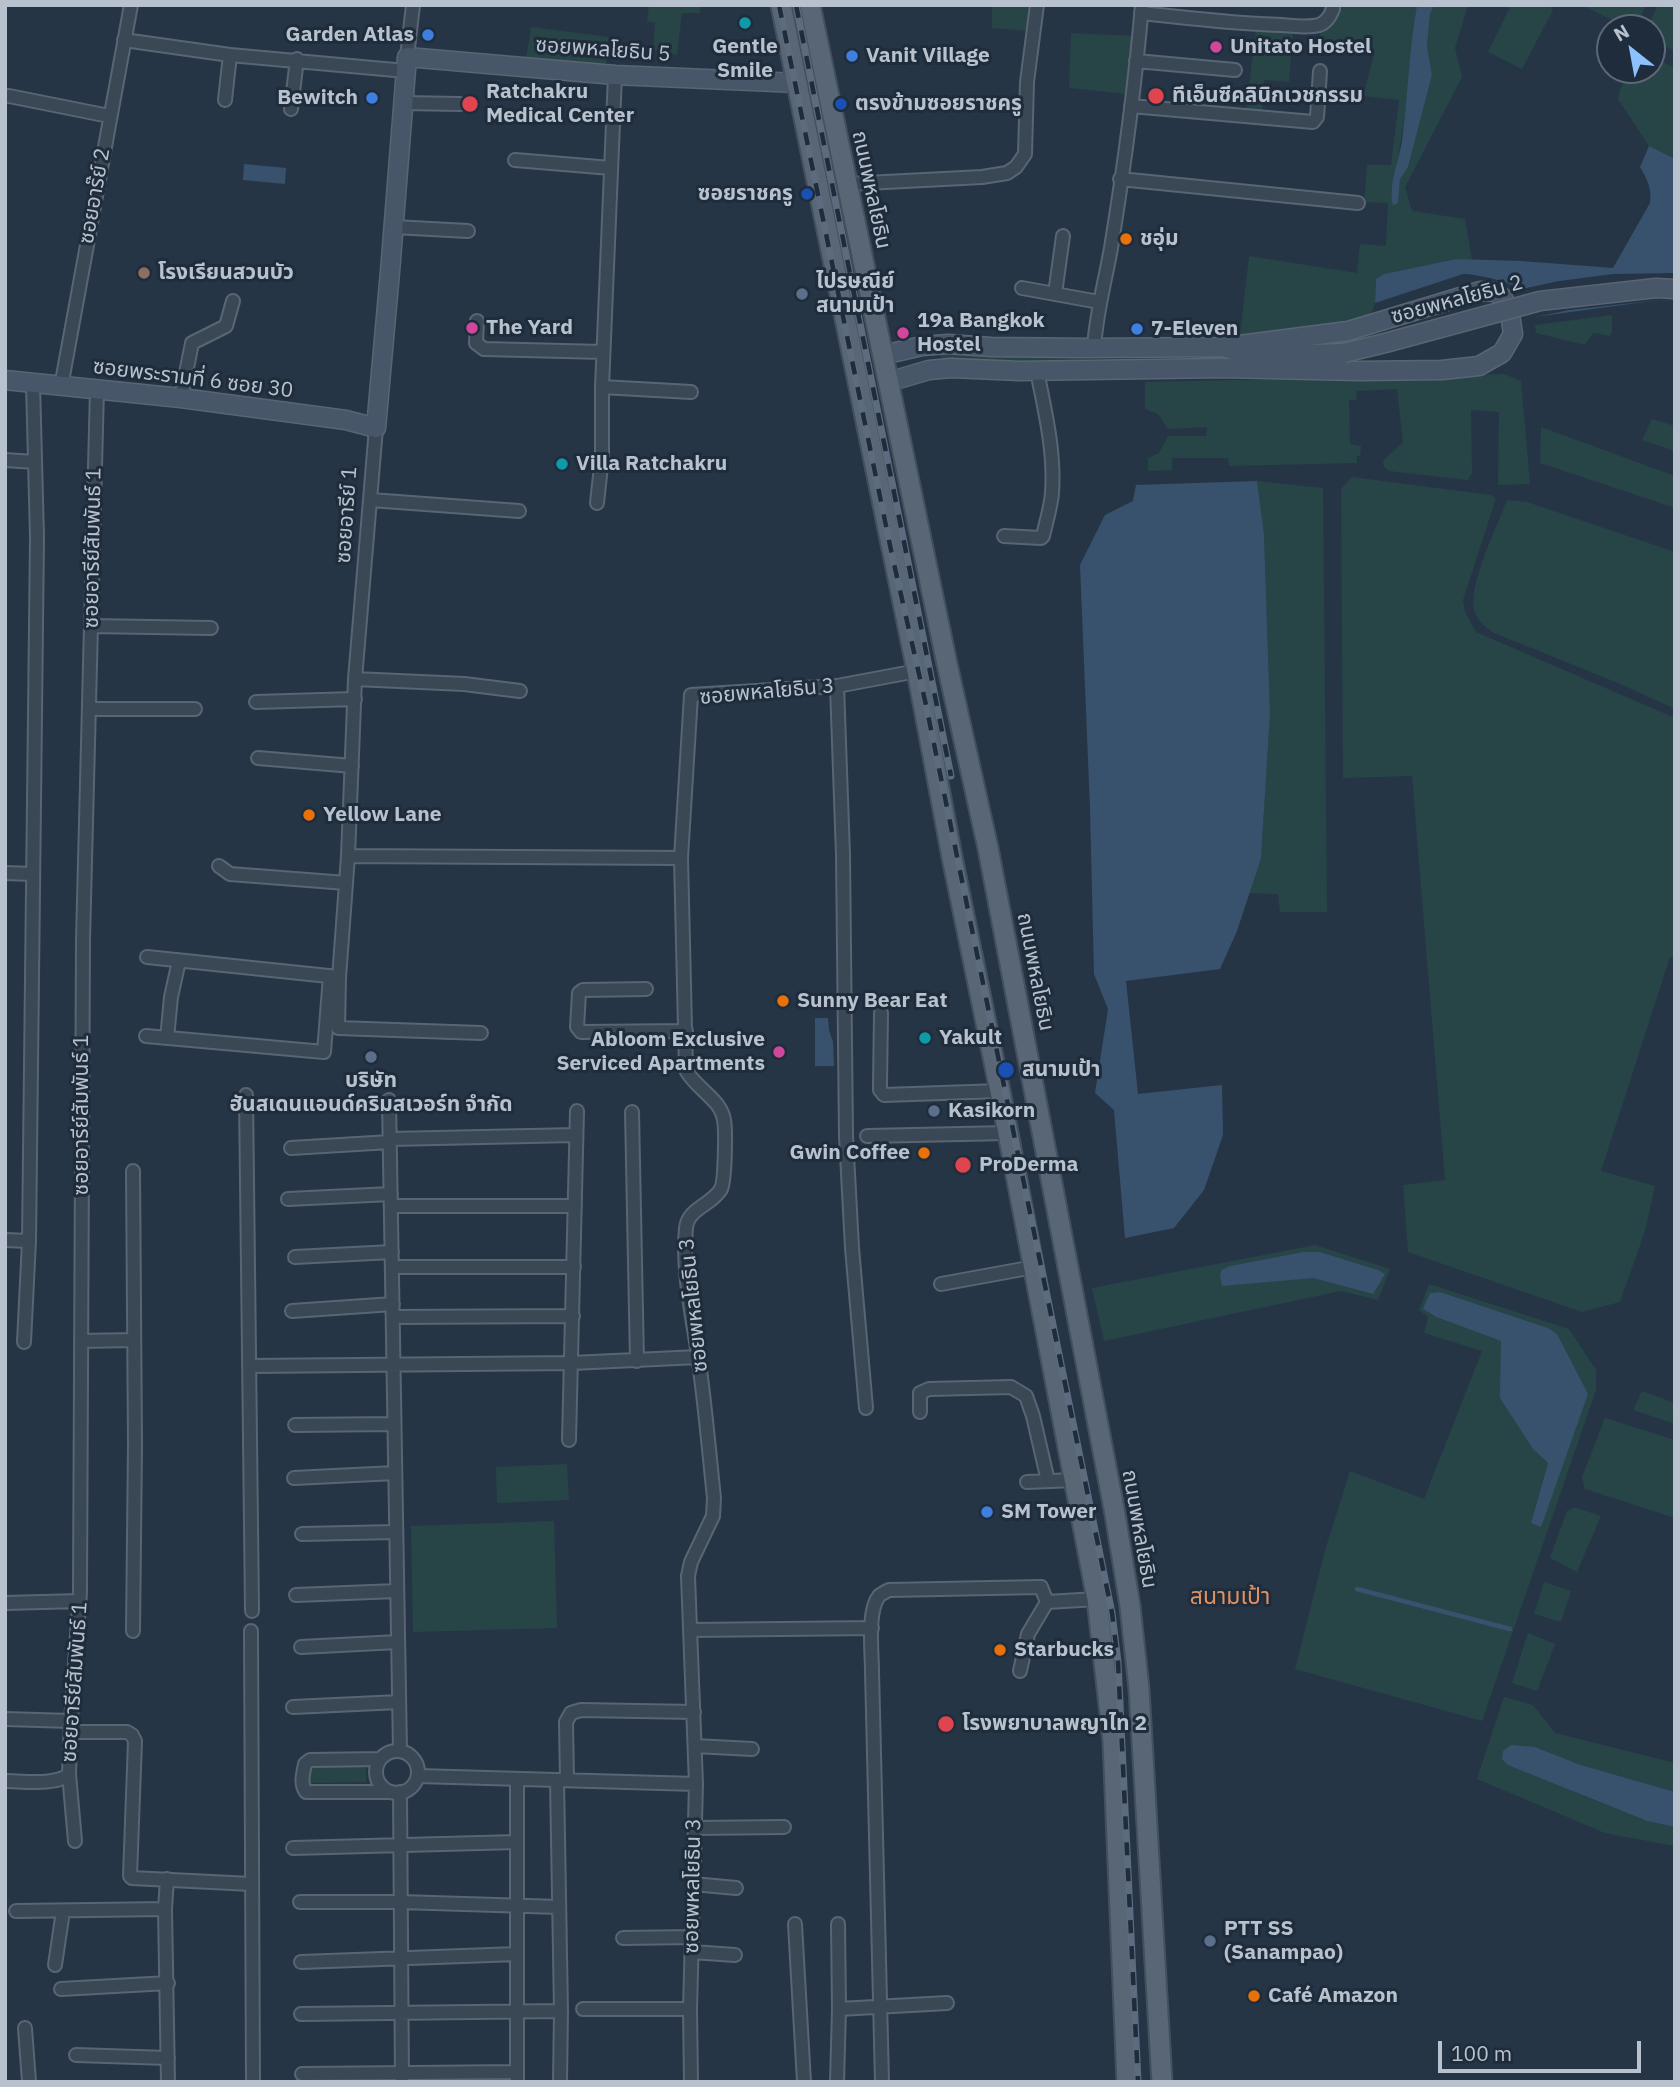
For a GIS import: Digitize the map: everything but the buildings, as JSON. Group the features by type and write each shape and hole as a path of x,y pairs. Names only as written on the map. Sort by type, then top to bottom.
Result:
{"main road":[{"path":"781,5 917,671 1097,1599 1113,1741 1127,2082"},
{"name":"ถนนพหลโยธิน","path":"810,5 947,664 988,848 1119,1539 1136,1650 1162,2082"},
{"path":"797,83 825,79"},
{"path":"855,367 883,355"},
{"path":"917,671 947,664"},
{"path":"1038,1289 1071,1282"},
{"path":"1121,1942 1153,1941"}],"street":[{"name":"ซอยอาร๊ย์ 2","path":"61,387 131,5"},
{"name":"ซอยอารีย์ 1","path":"413,5 355,679 348,856 334,998 338,1028 481,1033"},
{"path":"847,184 991,176 1007,173 1016,167 1025,154 1027,82 1037,5"},
{"path":"1094,371 1100,302 1131,106 1142,9 1245,24 1305,26 1325,22 1333,9"},
{"path":"124,40 230,55 406,64"},
{"path":"225,100 230,55"},
{"path":"291,109 297,59"},
{"path":"1136,61 1235,70"},
{"name":"ซอยพหลโยธิน 5","path":"406,64 797,83"},
{"path":"1131,106 1313,122 1317,117 1320,71"},
{"path":"597,503 602,457 603,352 615,75"},
{"path":"9,96 109,116"},
{"path":"403,103 460,104"},
{"path":"515,160 611,168"},
{"path":"1120,179 1358,203"},
{"path":"394,227 468,231"},
{"path":"1055,293 1063,236"},
{"path":"1022,288 1100,302"},
{"name":"ซอยพหลโยธิน 2","path":"883,355 922,346 948,344 991,347 1224,347 1251,356 1343,353 1540,301 1656,288 1675,289"},
{"path":"1223,369 1442,370 1479,366 1502,353 1513,334 1503,298 1496,292 1480,291 1348,331 1224,347"},
{"path":"181,398 192,343 226,326 233,301"},
{"path":"477,321 477,343 484,349 603,352"},
{"name":"ซอยพหลโยธิน 2","path":"888,382 929,370 951,368 1037,371 1223,369 1251,356"},
{"path":"1004,536 1041,538 1047,521 1052,494 1051,451 1037,371"},
{"name":"ซอยพระรามที่ 6 ซอย 30","path":"5,380 181,398 346,421 376,428"},
{"path":"24,1342 29,1241 37,537 33,383"},
{"path":"602,387 691,392"},
{"name":"ซอยอารีย์สัมพันธ์ 1","path":"5,1781 57,1781 69,1774 80,1601 83,953 97,389"},
{"path":"5,460 35,462"},
{"path":"371,500 519,511"},
{"path":"91,626 211,628"},
{"name":"ซอยพหลโยธิน 3","path":"691,2082 690,2009 696,1784 688,1576 691,1562 713,1516 715,1498 686,1276 686,1226 688,1218 720,1189 723,1179 724,1120 721,1110 691,1079 686,1070 681,858 691,695 837,686 917,671"},
{"path":"355,679 464,684 520,691"},
{"path":"837,686 843,855 846,1136 852,1248 866,1408"},
{"path":"256,702 355,699"},
{"path":"89,709 194,709"},
{"path":"258,758 352,766"},
{"path":"348,856 681,858"},
{"path":"219,866 230,874 346,883"},
{"path":"5,873 33,874"},
{"path":"147,957 335,977"},
{"path":"167,1038 171,997 179,961"},
{"path":"646,989 583,990 579,993 578,1027 581,1032 686,1031"},
{"path":"146,1036 324,1052 334,998"},
{"path":"881,1013 880,1090 884,1095 1000,1090"},
{"path":"246,1096 252,1611"},
{"path":"389,1100 400,1751"},
{"path":"569,1440 577,1111"},
{"path":"632,1112 636,1361"},
{"path":"867,1136 1008,1133"},
{"path":"291,1148 390,1140 576,1135"},
{"path":"133,1171 133,1631"},
{"path":"288,1199 575,1206"},
{"path":"5,1240 29,1241"},
{"path":"295,1257 392,1252"},
{"path":"392,1267 574,1267"},
{"path":"941,1284 1034,1267"},
{"path":"292,1311 573,1315"},
{"path":"81,1341 133,1340"},
{"path":"249,1366 572,1363 698,1357"},
{"path":"920,1412 920,1393 929,1389 1010,1387 1026,1396 1048,1481"},
{"path":"295,1425 394,1424"},
{"path":"294,1478 396,1473"},
{"path":"1027,1482 1074,1480"},
{"path":"302,1534 396,1532"},
{"path":"882,2082 872,1628 874,1607 880,1595 889,1590 1041,1587 1047,1602"},
{"path":"296,1595 397,1591"},
{"path":"1047,1602 1097,1599"},
{"path":"5,1603 80,1601"},
{"path":"1020,1671 1028,1634 1047,1602"},
{"path":"691,1630 872,1628"},
{"path":"251,1631 253,2082"},
{"path":"301,1647 398,1642"},
{"path":"293,1707 399,1702"},
{"path":"560,2082 559,1907 566,1722 571,1713 581,1710 694,1712"},
{"path":"5,1719 127,1732 132,1735 135,1741 132,1878 251,1884"},
{"path":"695,1746 752,1749"},
{"path":"380,1759 310,1760 305,1764 303,1788 306,1792 396,1792 411,1787 418,1776 416,1762 407,1753 400,1751 389,1752 380,1759 376,1772 377,1779 386,1789 396,1792"},
{"path":"69,1774 75,1841"},
{"path":"418,1776 696,1784"},
{"path":"302,2074 517,2077 517,1779"},
{"path":"396,1792 400,1846 402,2077"},
{"path":"695,1828 783,1827"},
{"path":"293,1848 517,1842"},
{"path":"167,1879 165,1909 168,2082"},
{"path":"693,1884 736,1888"},
{"path":"300,1902 559,1907"},
{"path":"16,1911 165,1909"},
{"path":"55,1965 63,1911"},
{"path":"795,1924 804,2082"},
{"path":"836,2082 838,1924"},
{"path":"623,1938 692,1937"},
{"path":"692,1952 735,1955"},
{"path":"300,1962 517,1954"},
{"path":"61,1989 167,1983"},
{"path":"839,2009 947,2003"},
{"path":"583,2009 690,2009"},
{"path":"301,2014 561,2011"},
{"path":"25,2028 29,2082"},
{"path":"76,2055 168,2058"}],"green space":[{"path":"649,5 701,5 700,13 682,13 677,55 653,50 655,23 647,21"},
{"path":"992,5 1033,5 1029,31 992,28"},
{"path":"1324,5 1417,5 1392,202 1398,203 1400,179 1408,167 1432,75 1427,46 1430,14 1434,5 1468,5 1455,48 1462,77 1405,187 1412,211 1465,219 1472,260 1456,259 1384,274 1376,279 1375,303 1370,317 1348,324 1240,336 1249,256 1357,273 1360,244 1386,246 1388,203 1364,202 1367,165 1391,165 1399,100 1363,96 1375,51 1319,42"},
{"path":"1511,5 1550,5 1553,10 1522,69 1488,52"},
{"path":"1581,5 1646,5 1642,14 1600,14"},
{"path":"1658,5 1675,5 1675,51 1666,47 1666,14 1654,14"},
{"path":"531,27 609,37 606,64 526,59"},
{"path":"1256,28 1293,30 1289,82 1264,80 1262,114 1246,113"},
{"path":"1071,33 1135,36 1127,94 1069,88"},
{"path":"1666,64 1675,68 1675,159 1649,146 1618,99 1623,84 1666,84"},
{"path":"1612,315 1610,336 1593,333 1585,345 1536,333 1535,325"},
{"path":"946,351 1083,357 1083,365 941,358 940,353"},
{"path":"1504,374 1521,381 1530,484 1498,485 1499,412 1471,410 1472,473 1468,480 1389,471 1384,467 1383,461 1403,442 1397,389 1357,391 1356,400 1349,400 1350,444 1361,446 1357,463 1229,466 1228,458 1172,458 1172,470 1148,471 1148,458 1159,453 1168,436 1206,436 1207,427 1168,429 1158,414 1145,409 1145,382"},
{"path":"1652,419 1675,426 1675,451 1642,440"},
{"path":"1541,427 1675,476 1675,508 1540,463"},
{"path":"1352,477 1491,495 1496,498 1463,600 1465,612 1476,632 1675,718 1675,958 1670,957 1601,1171 1655,1186 1645,1231 1620,1302 1582,1312 1408,1252 1403,1185 1445,1180 1412,776 1343,778 1341,489"},
{"path":"1257,481 1323,488 1327,912 1280,912 1278,894 1247,893 1261,858 1270,714 1264,534"},
{"path":"1507,500 1527,502 1675,552 1675,709 1494,633 1479,620 1474,609 1475,586"},
{"path":"1315,1245 1390,1269 1378,1300 1341,1291 1104,1341 1092,1288","holes":["1303,1252 1320,1252 1384,1274 1372,1294 1313,1278 1230,1266"]},
{"path":"1429,1284 1569,1329 1596,1370 1596,1390 1482,1721 1295,1669 1326,1547 1350,1471 1424,1499 1482,1351 1424,1333 1428,1317 1419,1310","holes":["1440,1292 1548,1328 1587,1394 1531,1523 1548,1463 1533,1449 1501,1398 1501,1341 1424,1310 1430,1293"]},
{"path":"1642,1391 1675,1403 1675,1424 1633,1410"},
{"path":"1605,1418 1675,1440 1675,1518 1585,1489 1582,1477"},
{"path":"567,1464 569,1500 497,1503 496,1467"},
{"path":"1574,1507 1601,1516 1577,1572 1550,1558 1567,1511"},
{"path":"554,1521 557,1628 413,1632 411,1526"},
{"path":"1544,1582 1571,1591 1561,1622 1534,1614"},
{"path":"1528,1633 1555,1644 1537,1691 1512,1683"},
{"path":"1504,1697 1533,1705 1555,1733 1675,1763 1675,1792 1581,1765 1535,1747 1574,1792 1647,1821 1675,1827 1675,1846 1605,1833 1477,1779"},
{"path":"366,1761 366,1782 302,1783 302,1763"}],"water":[{"path":"1417,5 1434,5 1430,14 1427,46 1432,75 1408,167 1400,179 1398,203 1393,205 1392,189 1402,141"},
{"path":"1649,146 1675,159 1675,301 1659,300 1534,317 1526,297 1518,288 1494,279 1463,274 1375,303 1376,279 1384,274 1456,259 1613,268 1650,203 1648,184 1640,167"},
{"path":"244,164 286,168 285,184 243,180"},
{"path":"1257,481 1264,534 1270,714 1261,858 1237,931 1220,969 1126,981 1138,1094 1222,1085 1223,1135 1204,1190 1174,1228 1125,1238 1114,1110 1095,1093 1108,1009 1094,974 1080,565 1105,515 1133,501 1136,485"},
{"path":"815,1018 828,1018 834,1066 815,1066"},
{"path":"1303,1252 1320,1252 1385,1274 1373,1294 1313,1278 1222,1286 1220,1274 1230,1266"},
{"path":"1440,1292 1548,1328 1557,1334 1588,1394 1541,1527 1531,1523 1548,1463 1533,1449 1500,1398 1501,1341 1436,1317 1423,1309 1430,1293"},
{"path":"1511,1745 1535,1747 1581,1765 1675,1792 1675,1827 1647,1821 1508,1765 1502,1759 1503,1751"}],"pier":[{"path":"1675,273 1675,301 1659,300 1569,310 1530,318 1524,298 1517,290 1613,274"}],"waterway":[{"path":"1357,1589 1510,1629"}],"railway":[{"path":"779,5 1112,1613 1118,1662 1138,2082"},
{"path":"796,5 951,776"}],"place":[{"name":"Gentle Smile","path":"745,23"},
{"name":"Garden Atlas","path":"428,35"},
{"name":"Unitato Hostel","path":"1216,47"},
{"name":"Vanit Village","path":"852,56"},
{"name":"ทีเอ็นซีคลินิกเวชกรรม","path":"1156,96"},
{"name":"Bewitch","path":"372,98"},
{"name":"Ratchakru Medical Center","path":"470,104"},
{"name":"ตรงข้ามซอยราชครู","path":"841,104"},
{"name":"ซอยราชครู","path":"807,194"},
{"name":"ชอุ่ม","path":"1126,239"},
{"name":"โรงเรียนสวนบัว","path":"144,273"},
{"name":"ไปรษณีย์ สนามเป้า","path":"802,294"},
{"name":"The Yard","path":"472,328"},
{"name":"7-Eleven","path":"1137,329"},
{"name":"19a Bangkok Hostel","path":"903,333"},
{"name":"Villa Ratchakru","path":"562,464"},
{"name":"Yellow Lane","path":"309,815"},
{"name":"Sunny Bear Eat","path":"783,1001"},
{"name":"Yakult","path":"925,1038"},
{"name":"Abloom Exclusive Serviced Apartments","path":"779,1052"},
{"name":"บริษัท ฮันสเดนแอนด์คริมสเวอร์ท จำกัด","path":"371,1057"},
{"name":"สนามเป้า","path":"1006,1070"},
{"name":"Kasikorn","path":"934,1111"},
{"name":"Gwin Coffee","path":"924,1153"},
{"name":"ProDerma","path":"963,1165"},
{"name":"SM Tower","path":"987,1512"},
{"name":"Starbucks","path":"1000,1650"},
{"name":"โรงพยาบาลพญาไท 2","path":"946,1724"},
{"name":"PTT SS (Sanampao)","path":"1210,1941"},
{"name":"Café Amazon","path":"1254,1996"}],"district":[{"name":"สนามเป้า","path":"1230,1597"}]}
